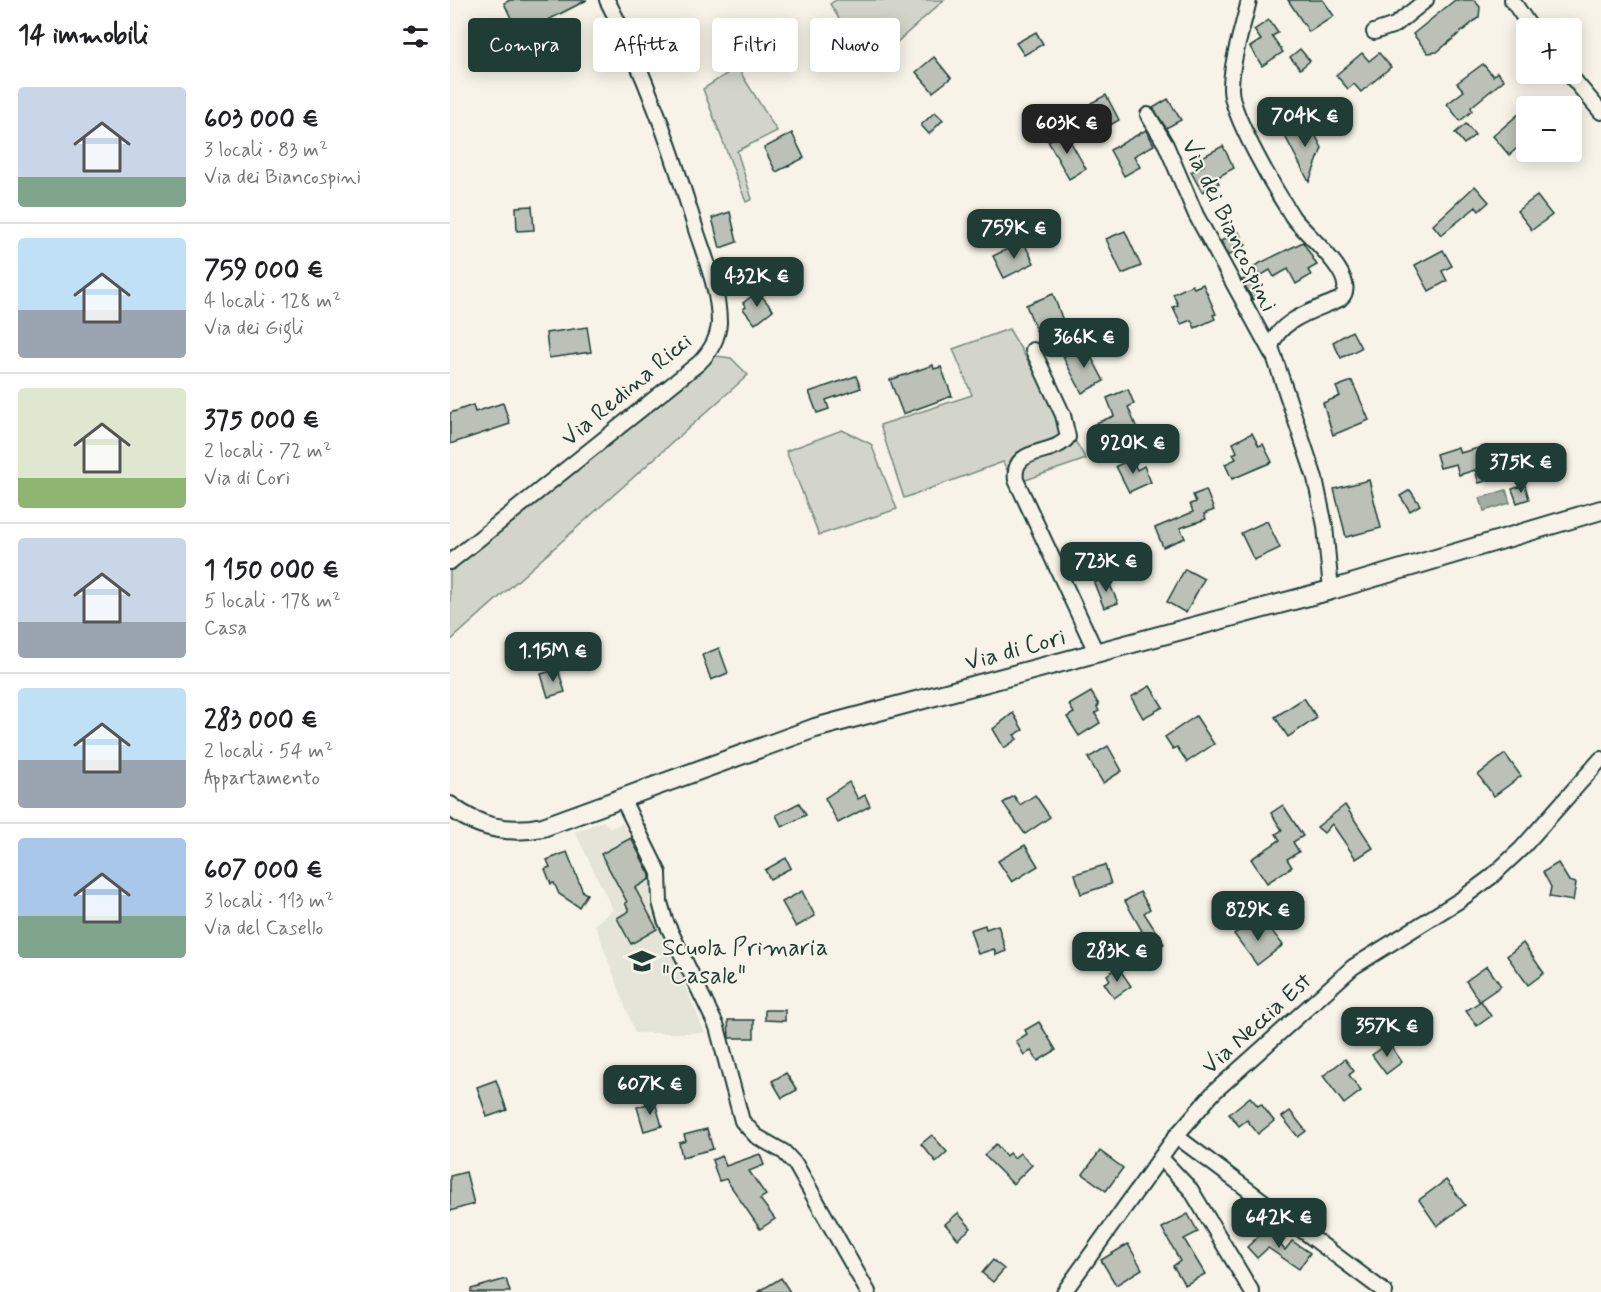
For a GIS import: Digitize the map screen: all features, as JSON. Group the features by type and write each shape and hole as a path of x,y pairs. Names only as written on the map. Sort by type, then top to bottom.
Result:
{"main road":[{"name":"Via di Cori","path":"452,813 487,826 524,829 560,821 801,732 1331,590 1601,510"}],"street":[{"name":"Via Redina Ricci","path":"450,562 699,363 717,335 718,313 714,286 666,132 607,0"},
{"name":"Via dei Biancospini","path":"1249,0 1231,84 1234,109 1292,218 1327,252 1346,292 1340,299 1281,329 1274,339 1272,354"},
{"path":"1374,32 1395,25 1426,0"},
{"path":"1512,0 1524,18"},
{"path":"1577,84 1601,112"},
{"name":"Via dei Biancospini","path":"1148,115 1166,145 1202,226 1272,354 1305,443 1315,478 1325,526 1331,590"},
{"path":"1033,350 1062,415 1068,437 1062,443 1021,459 1016,467 1016,480 1096,652"},
{"name":"Via Neccia Est","path":"1064,1292 1176,1136 1214,1092 1338,979 1372,954 1460,900 1499,870 1563,804 1601,759"},
{"path":"622,798 659,873 660,902 665,920 717,1027 742,1121 756,1136 784,1152 796,1165 868,1292"},
{"path":"1176,1136 1385,1292"},
{"path":"1161,1158 1191,1190 1252,1292"}],"shaded area":[{"path":"836,0 944,0 900,39 900,18 839,18 830,4"},
{"path":"729,72 740,72 777,131 737,151 752,199 746,202 703,89"},
{"path":"1009,329 1086,459 1014,484 1003,462 904,498 880,425 972,395 953,349"},
{"path":"716,356 731,358 748,375 450,641 450,571"},
{"path":"842,430 871,444 897,509 819,535 786,451"},
{"path":"1506,490 1510,503 1484,511 1480,498"},
{"name":"Scuola Primaria \"Casale\"","path":"603,821 610,828 622,823 653,878 649,901 705,1033 635,1033 595,924 613,910 575,832"}],"building":[{"path":"510,0 587,0 552,18 511,18 504,3"},
{"path":"1288,0 1323,0 1334,16 1309,32"},
{"path":"1455,0 1474,0 1480,7 1479,17 1437,52 1428,53 1413,34"},
{"path":"1269,20 1278,33 1272,36 1283,52 1262,66 1250,47 1261,40 1254,30"},
{"path":"1036,32 1043,44 1024,55 1016,43"},
{"path":"1300,49 1310,61 1300,69 1290,57"},
{"path":"1362,53 1369,61 1379,53 1391,67 1361,92 1354,84 1348,89 1336,75"},
{"path":"934,57 951,78 933,92 916,72"},
{"path":"1483,64 1493,76 1497,72 1504,80 1471,107 1472,111 1460,121 1447,104 1464,91 1457,83"},
{"path":"1106,95 1119,120 1105,128 1091,103"},
{"path":"1168,99 1181,120 1166,128 1153,108"},
{"path":"935,112 943,120 929,134 921,125"},
{"path":"1516,116 1516,149 1509,155 1493,136"},
{"path":"1309,123 1322,148 1309,182 1285,136"},
{"path":"1466,124 1475,135 1464,144 1455,133"},
{"path":"1146,130 1154,145 1134,156 1140,167 1124,176 1110,150"},
{"path":"1065,132 1086,169 1069,179 1048,141"},
{"path":"792,133 804,158 776,172 764,148"},
{"path":"1223,146 1234,168 1216,178 1219,183 1202,192 1191,172 1204,165 1200,158"},
{"path":"1475,186 1489,202 1479,211 1476,207 1441,235 1433,225"},
{"path":"1537,196 1552,215 1532,230 1517,211"},
{"path":"532,206 534,230 517,231 516,207"},
{"path":"730,212 737,242 720,248 712,218"},
{"path":"1125,231 1141,266 1122,274 1106,239"},
{"path":"1238,231 1246,245 1229,255 1221,241"},
{"path":"1023,241 1034,263 1004,278 993,256"},
{"path":"1303,242 1317,265 1308,270 1311,275 1296,284 1288,269 1274,277 1270,270 1260,276 1254,266"},
{"path":"1443,250 1452,266 1442,271 1447,281 1429,291 1415,265"},
{"path":"1250,276 1261,295 1253,300 1242,280"},
{"path":"1203,284 1216,314 1213,315 1215,319 1195,328 1191,320 1181,324 1173,307 1178,305 1173,294 1192,285 1194,288"},
{"path":"760,294 773,310 755,324 743,309 746,307 743,303 752,296 755,299"},
{"path":"1053,294 1065,326 1039,337 1026,305"},
{"path":"587,327 591,352 549,358 546,333"},
{"path":"1352,331 1361,348 1341,358 1333,342"},
{"path":"1085,345 1104,381 1082,393 1063,357"},
{"path":"933,365 934,369 941,367 952,396 903,414 890,380"},
{"path":"856,376 861,388 826,400 829,409 817,413 809,392"},
{"path":"1352,381 1369,420 1333,435 1323,403 1340,396 1336,387"},
{"path":"1128,389 1134,404 1128,407 1138,431 1105,445 1096,423 1114,416 1107,398"},
{"path":"503,403 510,424 450,444 450,413 473,405 475,412"},
{"path":"1252,433 1259,446 1263,444 1272,462 1232,479 1225,464 1236,459 1233,454 1237,452 1233,443"},
{"path":"1486,446 1495,478 1479,483 1475,470 1459,475 1456,464 1440,468 1436,454 1458,447 1460,453"},
{"path":"1132,459 1137,470 1144,466 1151,482 1129,492 1116,466"},
{"path":"1369,480 1381,528 1346,537 1334,489"},
{"path":"1525,485 1529,499 1517,503 1512,489"},
{"path":"1206,490 1214,510 1204,514 1206,519 1180,528 1185,538 1163,547 1155,528 1193,512 1190,504 1196,502 1193,495"},
{"path":"1410,490 1420,505 1410,511 1400,496"},
{"path":"1267,521 1280,548 1254,560 1241,533"},
{"path":"1185,569 1204,579 1186,613 1167,602"},
{"path":"1107,578 1118,603 1104,608 1094,583"},
{"path":"719,648 728,673 711,680 702,655"},
{"path":"558,669 565,692 548,697 541,674"},
{"path":"1150,686 1163,707 1143,718 1131,697"},
{"path":"1091,692 1099,705 1097,707 1099,711 1095,713 1100,723 1079,736 1067,717 1074,713 1069,705"},
{"path":"1304,698 1317,718 1288,737 1275,717"},
{"path":"1013,713 1023,730 1014,735 1017,739 1004,748 993,729"},
{"path":"1196,716 1214,744 1187,762 1177,747 1173,749 1165,737"},
{"path":"1108,746 1122,771 1103,783 1088,758"},
{"path":"1505,754 1521,776 1494,796 1478,775"},
{"path":"849,782 858,799 865,795 870,806 838,823 825,798"},
{"path":"1035,795 1050,817 1025,834 1003,803 1014,796 1020,805"},
{"path":"799,803 806,815 782,827 776,815"},
{"path":"1283,805 1303,836 1293,842 1299,852 1287,859 1292,867 1267,883 1251,859 1280,840 1276,834 1282,830 1271,813"},
{"path":"1345,805 1373,848 1356,859 1332,824 1324,833 1317,827"},
{"path":"631,838 650,875 650,879 635,888 657,929 631,944 617,918 629,911 625,903 627,902 601,854"},
{"path":"1025,845 1038,866 1012,882 998,861"},
{"path":"567,852 583,892 587,894 579,907 559,894 554,883 551,884 545,869 550,867 547,860"},
{"path":"786,858 791,868 770,879 765,870"},
{"path":"1558,863 1569,881 1576,883 1573,901 1549,897 1551,887 1543,872"},
{"path":"1105,865 1111,884 1081,894 1075,874"},
{"path":"802,891 815,916 796,927 782,902"},
{"path":"1140,892 1150,909 1144,913 1164,944 1137,960 1126,941 1142,931 1125,901"},
{"path":"1251,922 1260,933 1268,926 1283,945 1257,965 1234,934"},
{"path":"985,925 986,929 998,925 1006,951 996,955 994,949 978,954 970,930"},
{"path":"1523,943 1544,973 1528,985 1507,956"},
{"path":"1487,966 1501,986 1479,1001 1466,981"},
{"path":"1118,967 1131,986 1114,998 1104,983 1110,980 1107,975"},
{"path":"1481,1001 1491,1016 1477,1026 1466,1011"},
{"path":"765,1010 785,1010 785,1021 765,1020"},
{"path":"728,1020 754,1020 754,1038 729,1038"},
{"path":"1039,1022 1056,1050 1038,1061 1031,1051 1024,1055 1016,1041 1027,1034 1025,1030"},
{"path":"1389,1043 1402,1062 1386,1074 1372,1055"},
{"path":"1345,1059 1354,1071 1349,1075 1361,1091 1344,1104 1323,1076"},
{"path":"786,1073 797,1090 782,1098 772,1081"},
{"path":"496,1080 507,1110 487,1117 477,1087"},
{"path":"1250,1097 1258,1106 1261,1104 1274,1121 1258,1134 1247,1120 1239,1126 1229,1114"},
{"path":"655,1102 662,1126 644,1131 637,1107"},
{"path":"1290,1111 1306,1131 1298,1137 1282,1117"},
{"path":"707,1129 713,1149 682,1157 679,1143 686,1141 684,1135"},
{"path":"932,1135 947,1152 936,1162 921,1144"},
{"path":"996,1144 1006,1156 1009,1153 1014,1158 1020,1153 1032,1165 1013,1184 984,1155"},
{"path":"1100,1151 1123,1168 1106,1191 1083,1174"},
{"path":"760,1154 764,1165 749,1171 766,1195 760,1199 775,1219 760,1229 726,1179 719,1181 712,1160 722,1156 726,1166"},
{"path":"466,1172 474,1204 450,1211 450,1176"},
{"path":"1446,1180 1465,1205 1437,1226 1419,1200"},
{"path":"958,1213 971,1228 958,1239 945,1224"},
{"path":"1188,1214 1198,1232 1184,1239 1205,1274 1185,1285 1173,1266 1180,1261 1162,1228"},
{"path":"1266,1229 1285,1250 1292,1241 1310,1253 1299,1269 1268,1248 1257,1258 1247,1247"},
{"path":"1128,1244 1142,1269 1116,1285 1101,1260"},
{"path":"993,1260 1004,1269 993,1282 982,1273"},
{"path":"781,1278 790,1292 758,1292"},
{"path":"506,1279 510,1292 471,1292 471,1289"}],"place":[{"name":"Scuola Primaria \"Casale\"","path":"642,961"}]}
